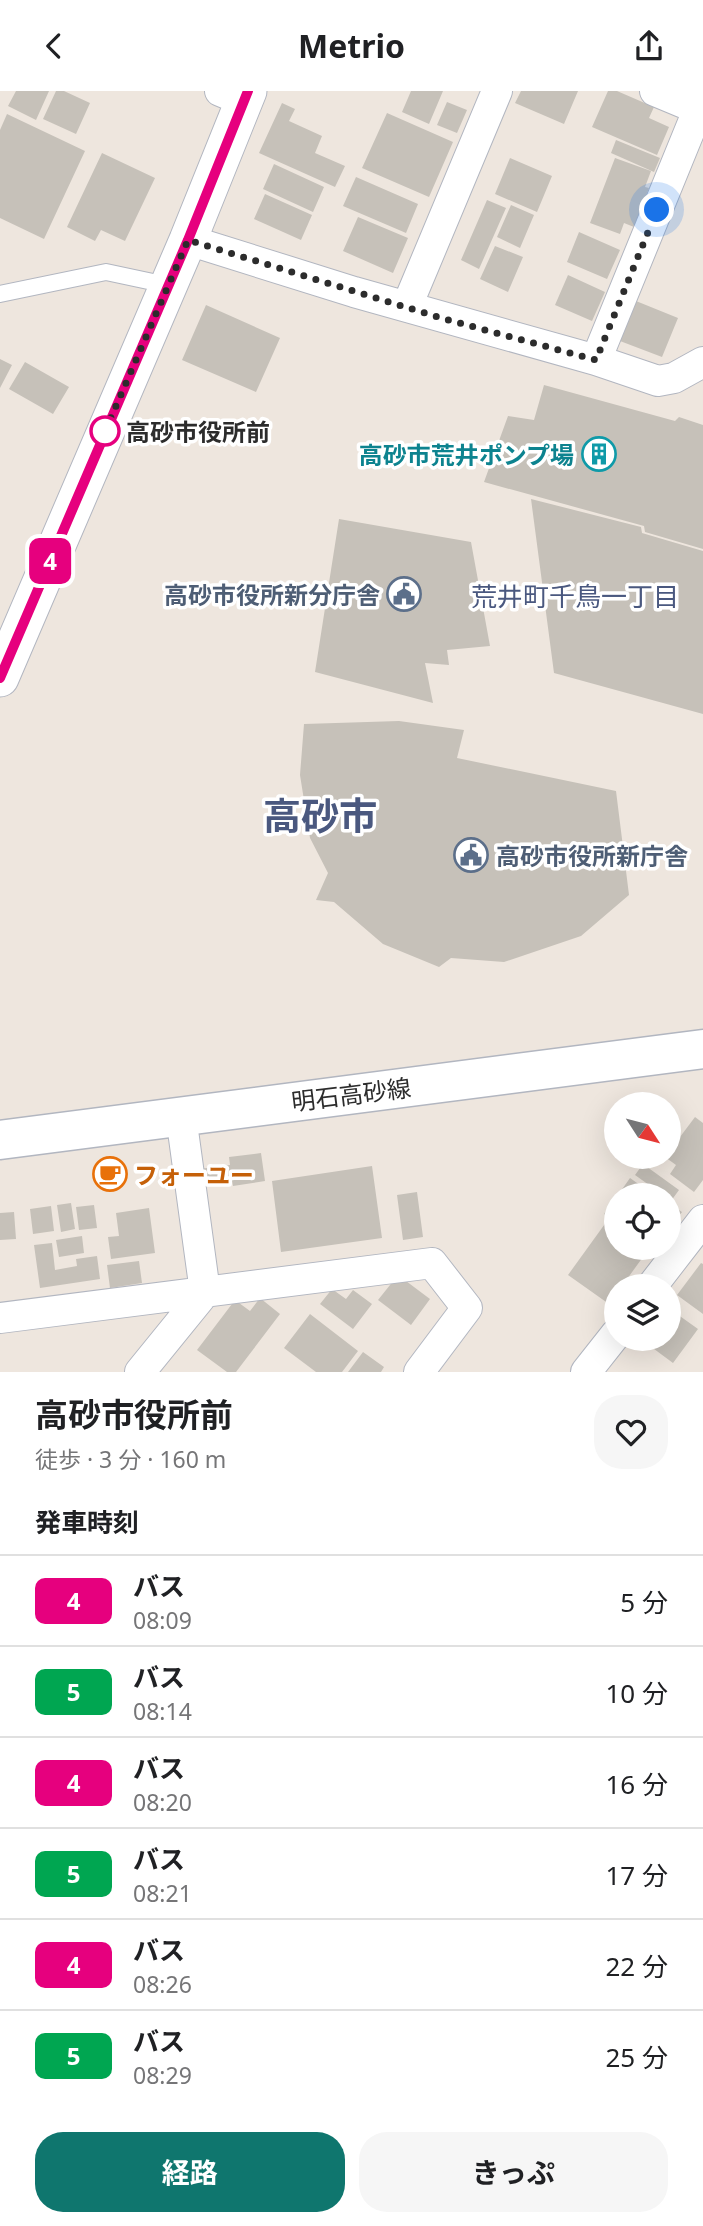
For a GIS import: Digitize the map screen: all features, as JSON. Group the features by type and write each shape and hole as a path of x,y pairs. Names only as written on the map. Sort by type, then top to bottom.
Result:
{"main road":[{"name":"明石高砂線","path":"0,1140 703,1049"}],"street":[{"path":"407,306 497,91"},
{"path":"596,360 701,106 655,91"},
{"path":"0,678 8,634 188,240 237,94"},
{"path":"188,240 441,318 596,360 658,381 674,378 703,362"},
{"path":"140,1372 205,1292 181,1116"},
{"path":"662,1274 703,1220"},
{"path":"0,1318 432,1263 467,1308 419,1372"},
{"path":"586,1372 604,1349"}],"lane":[{"path":"0,294 106,272 167,285"}],"building":[{"path":"16,91 49,91 36,120 8,106"},
{"path":"56,91 64,91 90,103 76,134 43,119"},
{"path":"411,91 443,91 429,124 402,112"},
{"path":"521,91 578,91 564,124 515,103"},
{"path":"608,91 617,91 654,107 649,118 669,127 657,155 592,127"},
{"path":"447,102 467,110 457,133 437,125"},
{"path":"282,103 295,109 289,121 322,136 315,153 345,166 335,187 259,153"},
{"path":"387,113 453,142 429,197 362,168"},
{"path":"7,114 85,151 44,239 0,218 0,130"},
{"path":"616,140 660,158 654,172 611,153"},
{"path":"102,153 155,178 125,241 101,230 95,241 67,227"},
{"path":"510,158 552,176 537,212 495,194"},
{"path":"615,158 651,171 645,187 649,188 634,227 624,223 620,234 590,223"},
{"path":"274,164 324,187 313,212 263,189"},
{"path":"356,177 418,204 406,233 343,206"},
{"path":"265,194 312,215 301,240 254,219"},
{"path":"487,200 506,208 479,269 461,260"},
{"path":"511,205 534,215 520,248 497,237"},
{"path":"358,217 408,238 393,273 343,251"},
{"path":"579,232 620,250 607,279 567,262"},
{"path":"495,246 523,257 508,292 480,279"},
{"path":"568,275 605,292 592,321 555,305"},
{"path":"636,301 678,318 662,357 620,341"},
{"path":"206,305 280,338 256,392 182,360"},
{"path":"0,359 12,365 0,388"},
{"path":"25,362 69,387 53,414 9,389"},
{"name":"高砂市荒井ポンプ場","path":"544,385 675,421 679,417 703,425 703,549 645,532 644,526 484,482 508,416 534,420"},
{"path":"531,499 641,527 642,533 703,551 703,714 554,673"},
{"name":"高砂市役所新分庁舎","path":"339,519 471,542 490,646 447,650 449,665 425,663 433,703 315,672"},
{"name":"高砂市役所新庁舎","path":"399,721 464,730 457,758 616,791 629,895 581,936 504,962 451,958 439,967 383,944 334,902 316,900 328,873 310,838 300,775 304,724"},
{"path":"695,1117 703,1123 703,1180 694,1192 670,1174 673,1169 681,1169 681,1136"},
{"path":"261,1153 265,1181 233,1186 232,1181 201,1185 199,1169 230,1165 229,1157"},
{"path":"372,1166 382,1238 281,1252 272,1181"},
{"path":"639,1169 650,1169 669,1183 646,1183 635,1175"},
{"path":"417,1192 423,1237 403,1240 397,1195"},
{"path":"71,1203 75,1229 61,1232 57,1205"},
{"path":"94,1205 97,1228 79,1230 76,1207"},
{"path":"51,1206 54,1231 33,1234 30,1209"},
{"path":"149,1208 155,1253 111,1259 108,1237 119,1236 116,1213"},
{"path":"14,1212 16,1239 0,1240 0,1213"},
{"path":"604,1225 604,1260 641,1260 631,1274 604,1274 604,1300 568,1275"},
{"path":"82,1236 84,1253 59,1257 56,1240"},
{"path":"52,1243 55,1270 77,1266 76,1259 97,1256 100,1279 40,1288 34,1245"},
{"path":"139,1261 142,1283 110,1288 107,1265"},
{"path":"701,1263 703,1264 703,1314 681,1298 681,1290"},
{"path":"398,1275 430,1299 411,1325 378,1300"},
{"path":"332,1289 346,1299 353,1290 372,1304 353,1329 320,1304"},
{"path":"260,1298 280,1314 236,1372 227,1372 197,1350 235,1300 250,1311"},
{"path":"310,1314 358,1351 342,1372 316,1372 284,1348"},
{"path":"681,1317 698,1329 673,1363 657,1351 681,1351"},
{"path":"363,1352 384,1367 381,1372 348,1372"}],"bus line":[{"name":"4","path":"0,678 188,240 248,91"}],"place":[{"name":"高砂市役所前","path":"105,431"},
{"name":"高砂市荒井ポンプ場","path":"599,454"},
{"name":"高砂市役所新分庁舎","path":"404,594"},
{"name":"高砂市役所新庁舎","path":"471,855"},
{"name":"フォーユー","path":"110,1174"}],"district":[{"name":"荒井町千鳥一丁目","path":"575,596"},
{"name":"高砂市","path":"320,815"}],"route":[{"path":"105,431 103,436 188,240 441,318 596,360 657,210"}]}
